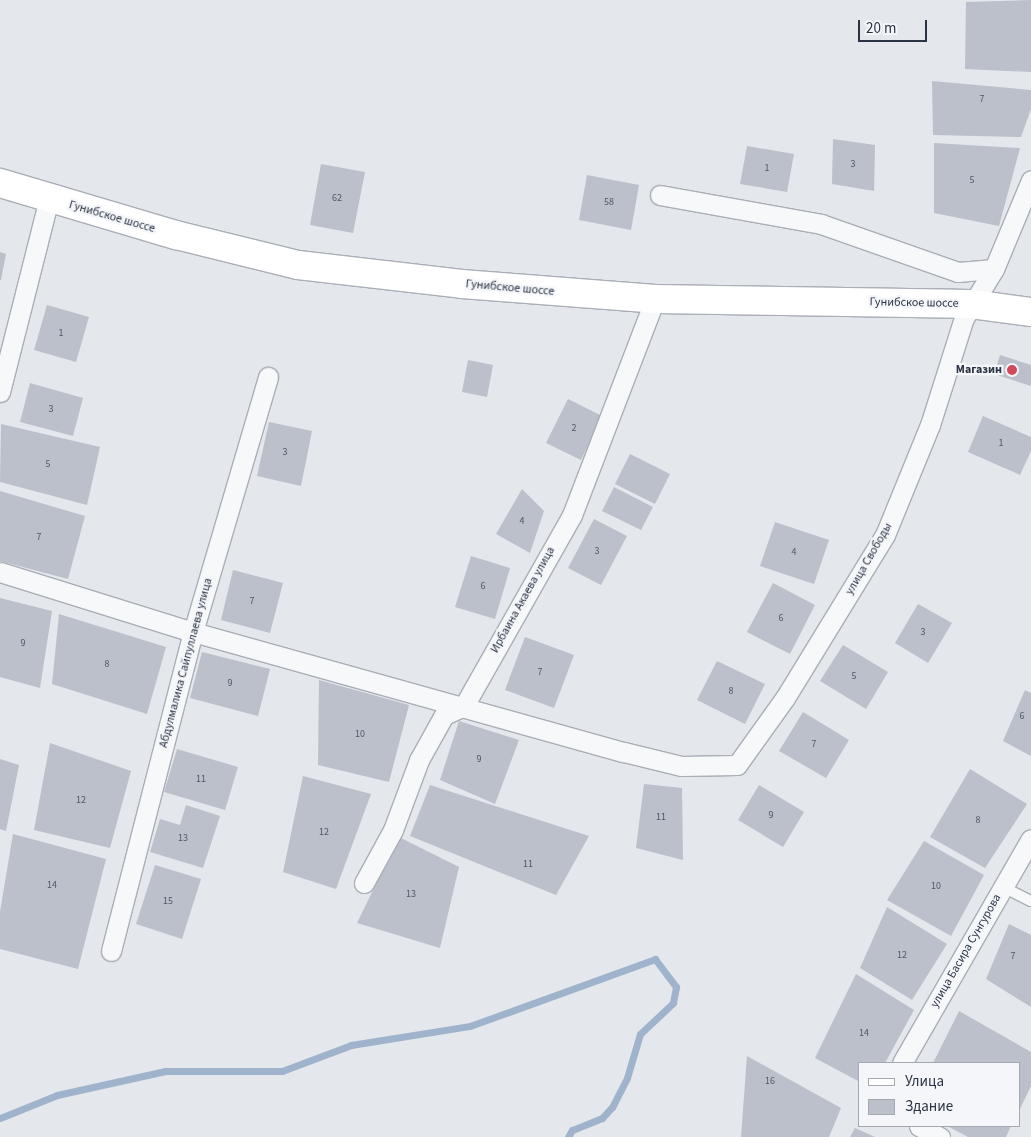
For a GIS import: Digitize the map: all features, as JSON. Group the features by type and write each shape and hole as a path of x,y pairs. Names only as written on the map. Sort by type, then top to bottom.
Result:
{"main road":[{"name":"Гунибское шоссе","path":"0,183 176,235 298,266 462,284 655,299 971,304 1031,312"}],"street":[{"name":"улица Свободы","path":"464,706 681,766 737,765 785,698 885,535 930,425 971,304 994,269 1031,180"},
{"path":"660,195 821,224 958,272 994,269"},
{"path":"0,392 48,198"},
{"name":"Ирбаина Акаева улица","path":"464,706 572,515 655,299"},
{"name":"Абдулмалика Сайпуллаева улица","path":"111,951 194,632 268,377"},
{"path":"0,572 194,632 464,706"},
{"path":"364,883 393,830 419,760 444,715 464,706"},
{"name":"улица Басира Сунгурова","path":"903,1062 1031,839"},
{"path":"921,1127 940,1137"}],"lane":[{"path":"1003,888 1031,901"}],"building":[{"path":"1031,0 1031,72 965,69 966,2"},
{"path":"932,81 1031,90 1031,109 1021,137 933,135"},
{"path":"833,139 875,145 874,191 832,184"},
{"path":"934,143 1020,148 999,226 934,213"},
{"path":"747,146 794,154 787,192 740,184"},
{"path":"321,164 365,172 353,233 310,225"},
{"path":"587,175 639,185 631,230 579,220"},
{"path":"0,252 6,254 1,280 0,280"},
{"path":"47,305 89,317 76,362 34,350"},
{"path":"1000,355 1031,365 1031,386 994,374"},
{"path":"468,360 493,365 487,397 462,392"},
{"path":"30,383 83,398 73,436 20,422"},
{"path":"568,399 602,416 581,460 546,443"},
{"path":"983,416 1031,437 1031,451 1020,475 968,452"},
{"path":"269,422 312,431 301,486 257,476"},
{"path":"1,424 100,447 87,505 0,482"},
{"path":"630,454 670,474 655,504 615,484"},
{"path":"614,487 653,507 641,530 602,511"},
{"path":"522,489 544,511 530,553 496,534"},
{"path":"0,491 85,516 68,579 0,561"},
{"path":"594,519 627,536 601,585 568,568"},
{"path":"775,522 829,540 814,584 760,566"},
{"path":"471,556 510,568 495,619 455,607"},
{"path":"233,570 283,583 270,633 221,620"},
{"path":"773,583 815,605 790,654 747,632"},
{"path":"0,598 52,611 40,688 0,677"},
{"path":"918,604 952,623 928,663 895,643"},
{"path":"59,614 166,647 147,714 52,684"},
{"path":"525,637 574,655 554,708 505,690"},
{"path":"843,645 888,672 866,709 820,681"},
{"path":"202,652 270,669 258,716 190,698"},
{"path":"717,661 765,684 745,724 697,700"},
{"path":"319,680 409,705 389,782 318,765"},
{"path":"1025,690 1031,693 1031,756 1003,741"},
{"path":"803,712 849,740 826,778 779,751"},
{"path":"459,721 519,740 495,804 440,780"},
{"path":"50,743 131,771 110,848 34,830"},
{"path":"177,749 238,767 225,810 164,792"},
{"path":"0,759 19,765 6,831 0,829"},
{"path":"970,769 1027,804 985,868 930,837"},
{"path":"303,776 371,794 336,889 283,872"},
{"path":"644,784 682,788 683,860 636,848"},
{"path":"430,785 589,836 556,895 410,836"},
{"path":"759,785 804,812 783,847 738,820"},
{"path":"186,805 220,816 203,868 150,852 160,819 180,825"},
{"path":"13,834 106,859 78,969 0,949 0,912"},
{"path":"399,837 459,867 440,948 357,923"},
{"path":"924,841 984,875 951,936 887,900"},
{"path":"155,865 201,879 182,939 136,924"},
{"path":"887,907 947,944 912,1000 860,968"},
{"path":"1009,924 1031,935 1031,1007 986,979"},
{"path":"856,974 914,1010 886,1062 858,1062 858,1081 815,1058"},
{"path":"959,1011 1031,1052 1031,1086 1021,1107 1021,1062 934,1062"},
{"path":"747,1056 841,1108 829,1137 741,1137"},
{"path":"949,1127 1011,1127 1006,1137 968,1137"},
{"path":"855,1128 875,1137 850,1137"}],"waterway":[{"path":"0,1118 57,1095 165,1071 282,1071 351,1045 470,1026 655,959 676,987 673,1003 640,1034 627,1078 612,1107 602,1118 572,1130 568,1137"}],"place":[{"name":"Магазин","path":"1012,370"}]}
